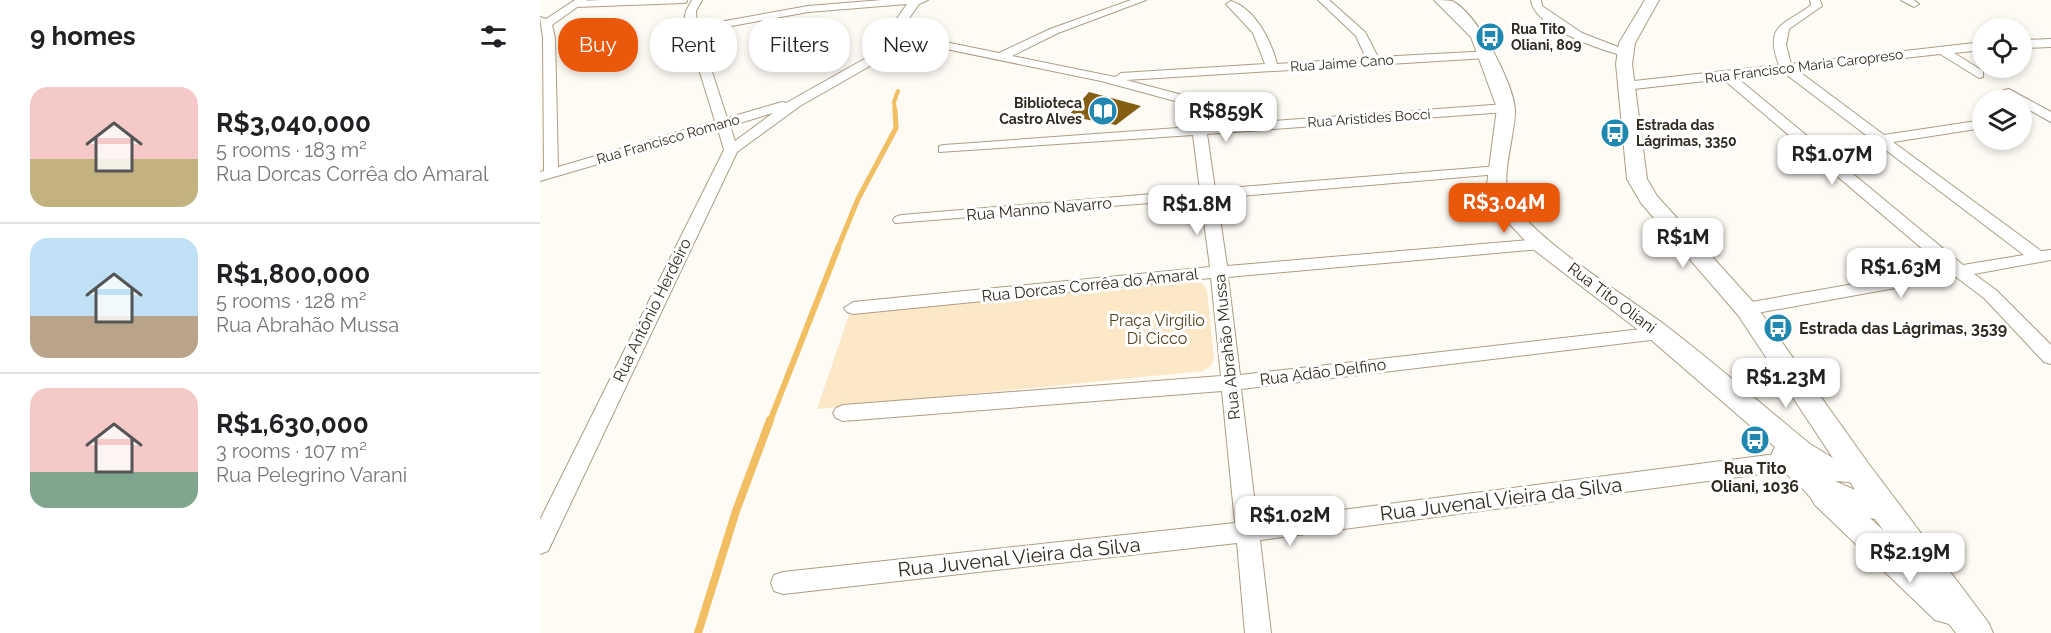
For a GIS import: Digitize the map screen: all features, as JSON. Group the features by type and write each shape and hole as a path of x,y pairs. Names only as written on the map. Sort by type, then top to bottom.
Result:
{"main road":[{"name":"Rua Tito Oliani","path":"1441,0 1455,10 1478,35 1488,54 1506,108 1498,197 1508,211 1542,244 1659,333 1815,463 1839,471 1858,471"},
{"path":"1652,0 1627,43 1625,52 1625,86 1637,179 1648,199 1746,309 1858,471 1975,633"},
{"name":"Rua Tito Oliani","path":"1707,373 1801,471 1846,500 1863,505 1885,507"},
{"path":"1801,471 1975,633"}],"street":[{"path":"692,18 691,11 697,0"},
{"path":"1000,57 1054,31 1141,0"},
{"path":"1323,0 1361,34 1373,60"},
{"path":"1536,0 1537,8 1576,36 1594,45 1625,52"},
{"path":"1815,0 1817,6 1812,12 1787,24 1783,32 1780,49 1787,69 2045,256"},
{"path":"737,22 808,9 918,1"},
{"path":"904,18 918,1"},
{"path":"545,175 544,84 549,38 543,22 579,2"},
{"path":"1231,4 1256,27 1267,43 1272,68"},
{"path":"2032,44 2051,44"},
{"path":"949,46 1103,78 1196,88"},
{"name":"Rua Francisco Maria Caropreso","path":"1625,86 1972,47"},
{"path":"1940,49 1972,70"},
{"name":"Rua Jaime Cano","path":"1103,78 1196,88 1272,68 1488,54"},
{"path":"795,103 862,65"},
{"path":"706,72 731,150"},
{"path":"1727,76 1959,271 1990,294 2051,357"},
{"name":"Rua Abrahão Mussa","path":"1196,88 1199,129 1219,272 1258,633"},
{"name":"Rua Francisco Romano","path":"545,175 795,103"},
{"name":"Rua Antônio Herdeiro","path":"540,544 731,150 795,103"},
{"path":"2032,106 2049,116"},
{"name":"Rua Aristides Bocci","path":"944,149 1506,108"},
{"path":"2032,117 2049,116"},
{"path":"1882,139 1972,126"},
{"name":"Rua Manno Navarro","path":"901,220 1499,170"},
{"name":"Rua Dorcas Corrêa do Amaral","path":"853,308 1219,272 1542,244"},
{"path":"1746,309 2045,256"},
{"name":"Rua Adão Delfino","path":"843,412 1230,383 1659,333"},
{"name":"Rua Juvenal Vieira da Silva","path":"783,583 1801,471"}],"lane":[{"path":"579,2 684,0"}],"green space":[{"name":"Praça Virgilio Di Cicco","path":"1188,279 1203,284 1207,291 1214,359 1211,366 1203,371 817,409 849,315"}],"building":[{"name":"Biblioteca Castro Alves","path":"1089,92 1141,106 1116,125 1068,116"}],"waterway":[{"path":"895,112 894,102 898,91"},
{"path":"837,250 858,199 896,128 895,110"},
{"path":"770,421 838,248"},
{"path":"698,633 736,511 770,420"}],"place":[{"name":"Rua Tito Oliani, 809","path":"1490,37"},
{"name":"Biblioteca Castro Alves","path":"1103,111"},
{"name":"Estrada das Lágrimas, 3350","path":"1615,133"},
{"name":"Estrada das Lágrimas, 3539","path":"1778,328"},
{"name":"Rua Tito Oliani, 1036","path":"1755,440"}]}
